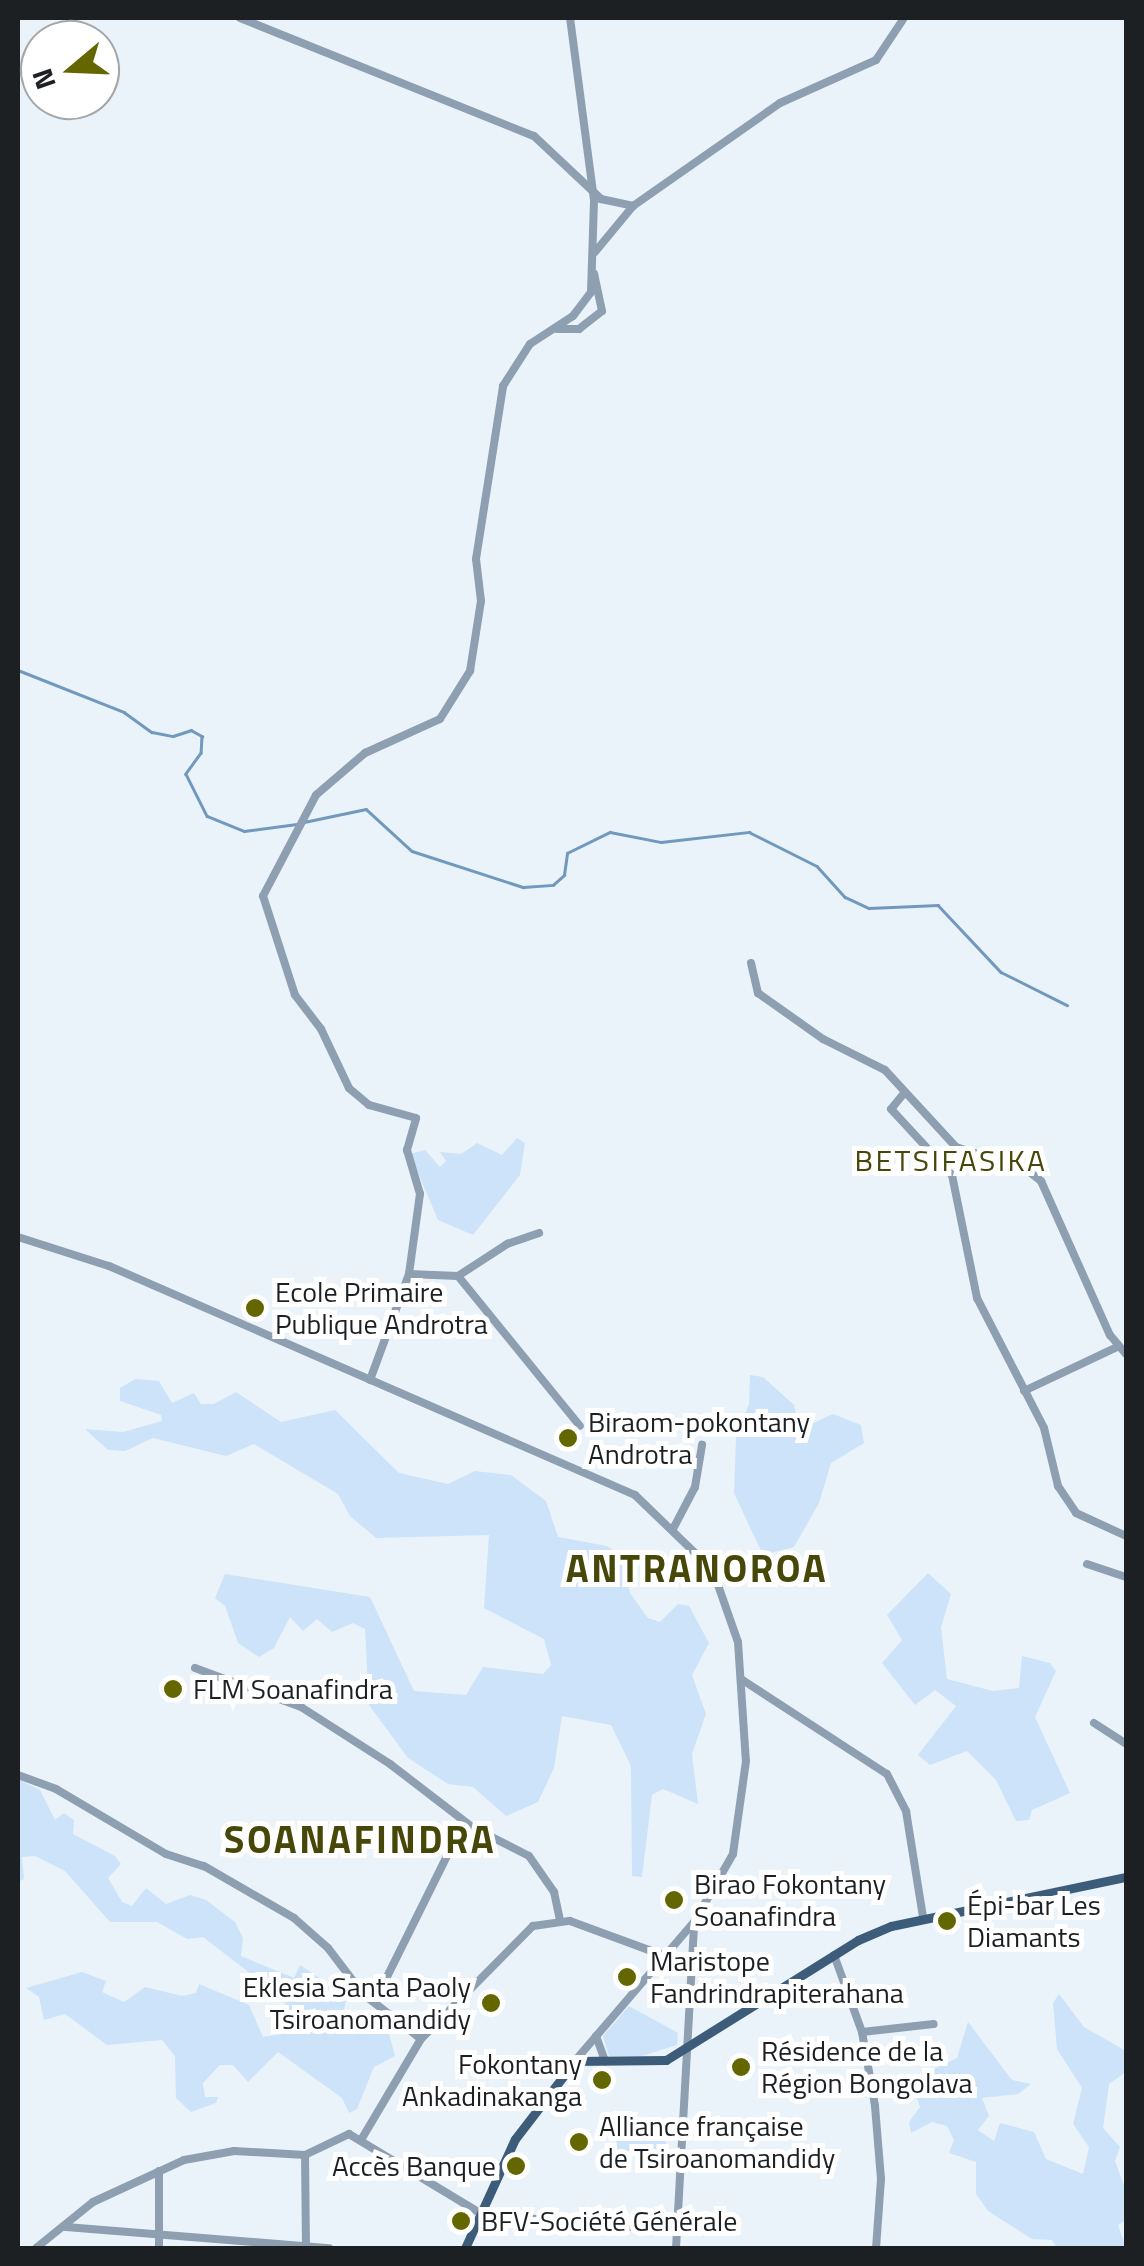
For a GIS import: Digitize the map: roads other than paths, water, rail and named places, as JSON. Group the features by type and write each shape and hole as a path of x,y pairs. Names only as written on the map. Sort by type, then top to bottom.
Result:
{"main road":[{"path":"465,2248 515,2139 575,2061 666,2060 834,1956 923,1917 1126,1877"}],"street":[{"path":"240,18 534,136 614,205 633,206"},
{"path":"370,1380 409,1274 420,1194 407,1150 416,1118 369,1105 349,1088 321,1028 295,995 263,896 316,795 365,753 440,719 470,671 481,600 476,559 503,386 519,357 591,292 592,187 570,18"},
{"path":"593,254 633,206 780,103 876,60 904,18"},
{"path":"552,330 579,328 602,311 592,270"},
{"path":"751,962 758,992 824,1040 885,1070 956,1147 1027,1170 1041,1181 1126,1354"},
{"path":"905,1092 891,1109 952,1175 977,1298 1044,1428 1058,1486 1076,1514 1126,1536"},
{"path":"409,1274 458,1276 507,1244 538,1233"},
{"path":"18,1237 109,1266 635,1495 673,1529 724,1599 741,1679 744,1812 733,1854 694,1922 575,2061"},
{"path":"458,1276 580,1426"},
{"path":"1024,1390 1119,1346"},
{"path":"673,1529 695,1487 702,1445"},
{"path":"1087,1564 1126,1577"},
{"path":"195,1668 301,1707 390,1764 464,1822 529,1856 554,1892 560,1920"},
{"path":"741,1679 887,1774 906,1811 923,1917"},
{"path":"1094,1723 1126,1744"},
{"path":"18,1776 56,1789 166,1854 204,1866 294,1918 328,1948 362,1994 421,2040"},
{"path":"376,1999 464,1822"},
{"path":"361,2140 421,2040 524,1933 560,1920 665,1956"},
{"path":"676,2248 694,1922"},
{"path":"834,1956 862,2032 880,2143 876,2248"},
{"path":"862,2032 934,2024"},
{"path":"596,2036 605,2061"},
{"path":"36,2248 93,2202 159,2171 234,2150 305,2154 336,2136 361,2140 480,2213 677,2229"},
{"path":"305,2154 306,2248"},
{"path":"159,2171 159,2248"},
{"path":"66,2227 329,2248"}],"waterway":[{"path":"18,670 124,712 152,732 173,736 191,730 202,736 201,753 186,774 207,816 244,831 297,824"},
{"path":"304,822 366,809 412,851 523,887 553,885 564,875 567,853 610,832 661,842 749,832 817,866 845,897 869,908 938,905 1001,972 1067,1005"}],"place":[{"name":"Ecole Primaire Publique Androtra","path":"255,1308"},
{"name":"Biraom-pokontany Androtra","path":"568,1438"},
{"name":"FLM Soanafindra","path":"173,1689"},
{"name":"Birao Fokontany Soanafindra","path":"674,1900"},
{"name":"Épi-bar Les Diamants","path":"947,1921"},
{"name":"Maristope Fandrindrapiterahana","path":"627,1977"},
{"name":"Eklesia Santa Paoly Tsiroanomandidy","path":"491,2003"},
{"name":"Résidence de la Région Bongolava","path":"741,2067"},
{"name":"Fokontany Ankadinakanga","path":"602,2080"},
{"name":"Alliance française de Tsiroanomandidy","path":"579,2142"},
{"name":"Accès Banque","path":"516,2166"},
{"name":"BFV-Société Générale","path":"461,2221"}],"district":[{"name":"BETSIFASIKA","path":"951,1160"},
{"name":"ANTRANOROA","path":"697,1569"},
{"name":"SOANAFINDRA","path":"360,1840"}]}
